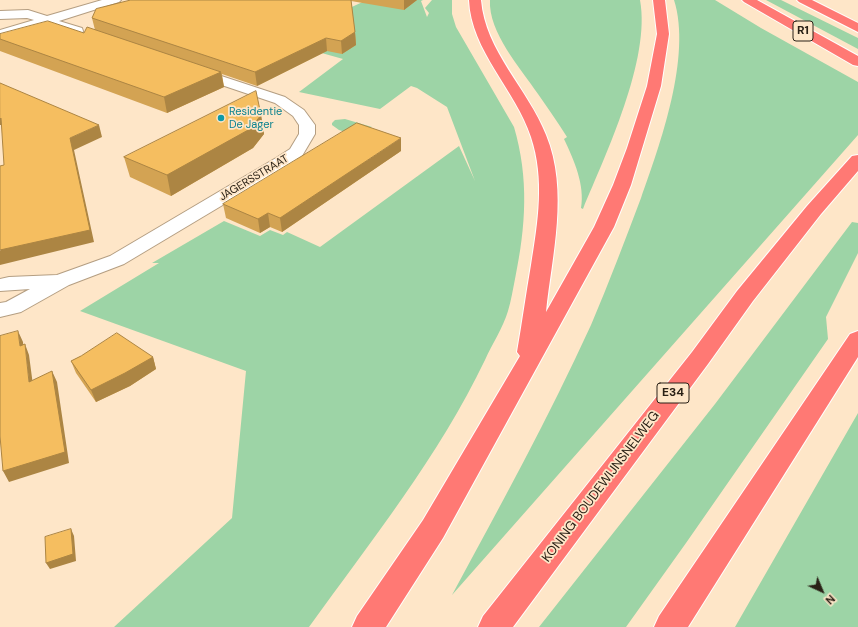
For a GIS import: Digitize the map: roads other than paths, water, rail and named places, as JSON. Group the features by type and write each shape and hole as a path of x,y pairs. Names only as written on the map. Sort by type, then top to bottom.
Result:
{"highway":[{"path":"475,0 476,16 492,53 540,137 548,175 548,215 528,365"},
{"path":"368,627 433,529 528,365 604,227 622,185 654,86 663,34 659,0"},
{"name":"R1","path":"748,0 858,62"},
{"name":"R1","path":"804,0 858,28"},
{"name":"KONING BOUDEWIJNSNELWEG","path":"494,627 700,358 745,296 814,210 858,160"},
{"path":"670,627 858,339"}],"street":[{"path":"0,34 115,0"},
{"path":"0,15 28,14 94,37"},
{"name":"JAGERSSTRAAT","path":"62,280 116,260 282,162 296,152 307,134 307,125 299,113 280,100 176,65"},
{"path":"0,285 9,283 62,280"},
{"path":"0,310 13,307 62,280"}],"place":[{"name":"Residentie De Jager","path":"221,118"}]}
